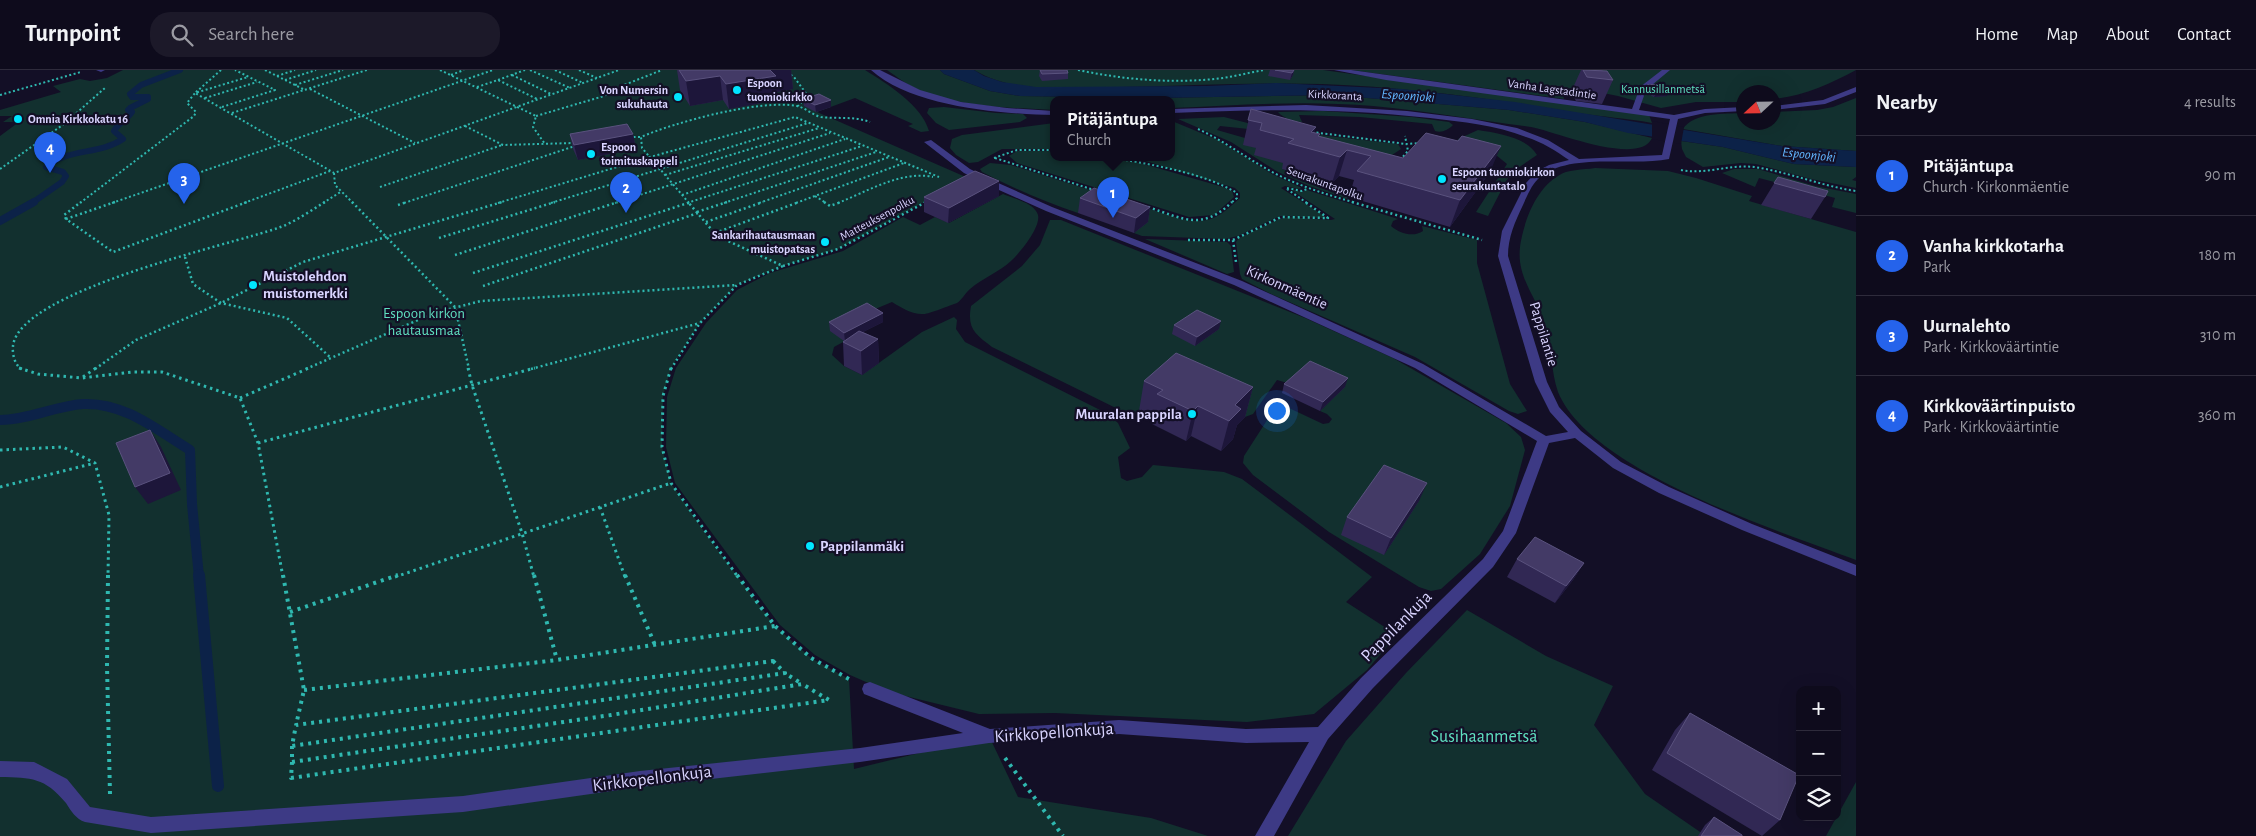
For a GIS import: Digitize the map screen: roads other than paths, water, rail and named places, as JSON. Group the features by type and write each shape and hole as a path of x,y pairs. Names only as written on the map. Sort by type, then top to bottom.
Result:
{"street":[{"path":"876,70 893,82 921,95 944,101 1022,112 1050,113"},
{"name":"Vanha Lagstadintie","path":"1338,70 1635,111 1673,119"},
{"path":"1635,111 1643,88 1666,70"},
{"path":"1781,107 1825,102 1856,89"},
{"name":"Kirkkoranta","path":"1175,111 1296,106 1363,109 1428,115 1503,127 1524,133 1550,144 1577,161"},
{"path":"1673,119 1705,111 1736,109"},
{"name":"Pappilantie","path":"1673,119 1666,157 1655,160 1577,161 1540,172 1526,188 1502,244 1503,256 1541,382 1554,409 1577,434 1617,465 1664,490 1747,527 1856,571"},
{"name":"Kirkonmäentie","path":"928,142 974,174 1049,209 1238,283 1340,328 1419,366 1544,440"},
{"path":"1544,440 1577,434"},
{"name":"Pappilankuja","path":"1264,836 1322,734 1367,683 1488,562 1509,533 1544,440"},
{"path":"870,689 989,736"},
{"name":"Kirkkopellonkuja","path":"0,769 34,770 61,785 85,814 111,820 151,825 463,804 640,779 860,754 989,736 1119,727 1246,736 1322,734"}],"water":[{"name":"Espoonjoki","path":"940,70 974,70 984,76 1002,82 1036,87 1206,86 1276,83 1402,89 1515,102 1782,146 1856,151 1856,167 1794,164 1723,147 1628,133 1585,122 1509,110 1332,95 1175,98 1175,96 1020,96 990,91 944,74"}],"waterway":[{"path":"32,203 62,182 66,176 63,172 46,167 64,157 114,144 123,139 114,131 132,112 128,110 130,108 148,99 148,97 132,97 130,94 141,85 180,70"},
{"path":"0,221 34,202"},
{"path":"0,420 21,418 73,405 98,405 126,412 190,450 192,504 199,577"},
{"path":"199,575 218,786"}],"place":[{"name":"Espoon tuomiokirkko","path":"737,90"},
{"name":"Von Numersin sukuhauta","path":"678,97"},
{"name":"Omnia Kirkkokatu 16","path":"18,119"},
{"name":"Espoon toimituskappeli","path":"591,154"},
{"name":"Kirkkoväärtinpuisto","path":"50,173"},
{"name":"Espoon tuomiokirkon seurakuntatalo","path":"1442,179"},
{"name":"Uurnalehto","path":"184,204"},
{"name":"Vanha kirkkotarha","path":"626,213"},
{"name":"Pitäjäntupa","path":"1113,218"},
{"name":"Sankarihautausmaan muistopatsas","path":"825,242"},
{"name":"Muistolehdon muistomerkki","path":"253,285"},
{"name":"Muuralan pappila","path":"1192,414"},
{"name":"Pappilanmäki","path":"810,546"}],"park label":[{"name":"Kannusillanmetsä","path":"1663,89"},
{"name":"Espoon kirkon hautausmaa","path":"424,322"},
{"name":"Susihaanmetsä","path":"1484,736"}]}
